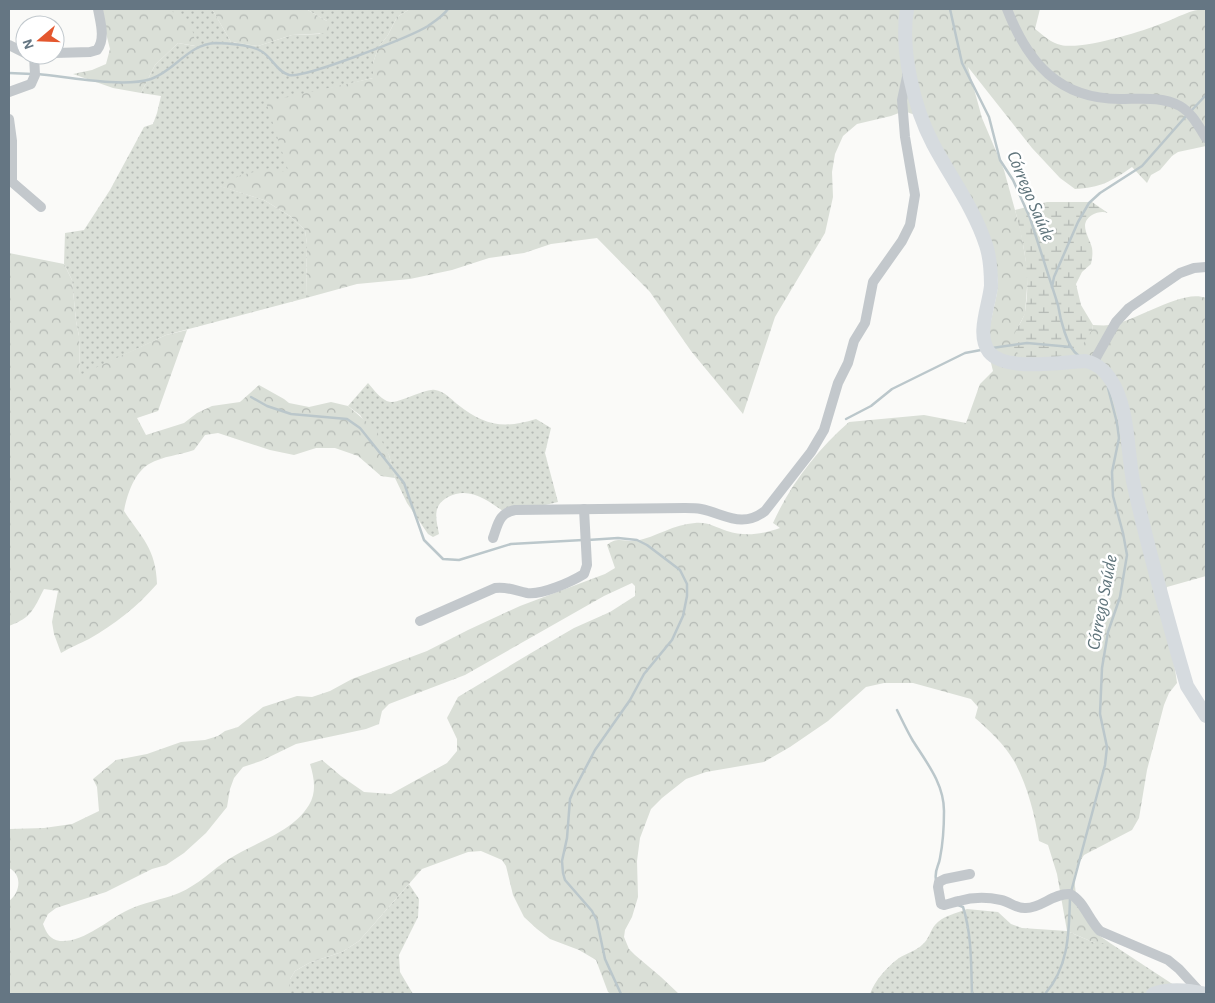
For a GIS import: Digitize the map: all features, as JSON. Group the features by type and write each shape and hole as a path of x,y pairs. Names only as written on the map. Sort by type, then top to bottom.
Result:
{"street":[{"path":"65,53 97,50 102,43 98,9"},
{"path":"907,9 905,32 909,66 917,104 932,143 980,225 987,248 991,284 984,327 984,339 989,352 1001,359 1024,365 1084,361 1093,363 1102,369 1109,378 1122,406 1127,426 1133,480 1168,621 1187,686 1206,716"},
{"path":"1007,9 1014,27 1028,51 1044,72 1074,92 1106,99 1167,100 1182,107 1195,120 1206,138"},
{"path":"9,92 31,84 35,75 34,65"},
{"path":"493,538 502,516 509,511 515,510 685,508 702,509 736,520 751,519 766,511 811,452 824,430 838,383 848,362 854,341 865,323 873,282 902,241 910,225 914,195 905,137 902,100 909,66"},
{"path":"9,119 12,141 12,182 41,207"},
{"path":"1093,363 1116,322 1129,308 1180,273 1194,268 1206,267"},
{"path":"420,621 495,588 506,587 528,593 536,593 584,574 587,565 584,509"},
{"path":"970,874 939,882 940,904 944,906 976,897 1003,900 1020,908 1033,908 1057,896 1070,894 1079,902 1092,923 1100,931 1168,960 1203,993"},
{"path":"1153,994 1170,991 1203,993"}],"green space":[{"path":"100,9 169,9 191,24 196,46 178,43 155,65 141,93 113,88 73,74 92,70 106,64 110,49"},
{"path":"169,9 212,9 231,42 258,46 292,35 320,34 327,21 306,9 410,9 397,17 388,35 378,48 373,63 373,78 327,89 290,174 220,186 264,200 290,216 305,230 307,244 306,298 166,335 80,376 79,336 72,280 64,264 65,233 84,230 110,190 144,127 153,124 161,96 141,93 155,65 178,43 195,46"},
{"path":"212,9 306,9 327,21 330,33 292,35 258,46 231,42"},
{"path":"410,9 1040,9 1035,29 1054,42 1071,46 1097,43 1127,35 1153,27 1189,12 1206,9 1206,146 1178,152 1160,170 1151,175 1147,183 1132,167 1105,183 1075,189 1060,178 1032,148 968,67 982,118 1004,170 1021,232 1028,274 1025,314 1017,329 1092,330 1093,325 1120,323 1172,301 1196,296 1206,298 1206,576 1167,587 1165,600 1177,683 1169,693 1164,705 1147,770 1139,818 1132,830 1084,855 1077,866 1074,877 1076,895 1097,934 1110,943 1095,943 1067,931 1057,874 1048,845 1039,841 1027,790 1014,761 1006,749 975,718 978,707 971,699 913,683 884,683 866,687 828,721 764,762 706,772 686,779 651,809 640,838 637,861 638,897 624,937 629,949 679,994 611,994 608,992 596,960 579,950 550,939 524,917 513,895 506,866 502,860 481,851 468,852 422,869 359,941 342,952 309,963 295,971 290,979 290,994 9,994 9,901 18,889 18,879 9,868 9,829 44,828 72,824 99,811 97,787 93,779 116,760 147,754 181,742 205,740 218,736 225,731 238,727 263,707 297,696 312,697 330,691 352,679 427,651 520,606 605,574 615,568 607,545 611,542 621,540 636,541 680,526 695,523 708,524 740,534 761,533 780,528 773,523 796,482 815,456 849,422 924,415 966,423 980,384 993,371 990,359 990,325 998,281 993,255 915,115 904,111 857,124 843,136 835,154 832,172 833,197 825,233 775,317 743,414 691,351 650,292 597,238 551,244 524,253 489,258 452,270 410,279 357,284 306,298 307,244 305,230 290,216 264,200 219,186 241,175 270,168 289,173 266,102 373,78 373,63 378,48 388,35 397,17","holes":["632,583 635,586 635,596 610,612 574,628 458,697 447,718 457,739 457,751 447,763 391,794 364,792 322,760 310,764 314,784 312,800 302,815 283,830 229,859 186,890 128,910 78,938 60,941 47,933 43,924 48,914 56,908 106,892 152,869 166,865 184,853 206,833 227,807 234,778 243,767 261,761 296,744 366,729 379,724 382,711 389,704 465,675 604,596"]},
{"path":"1047,202 1092,202 1108,213 1096,213 1086,222 1085,226 1092,248 1092,258 1091,264 1082,272 1076,284 1081,305 1093,325 1092,330 1078,352 1067,359 1028,361 1020,355 1013,345 1015,334 1025,312 1027,299 1027,273 1024,248 1015,210"},
{"path":"9,253 64,264 72,280 79,336 80,375 166,335 187,330 158,411 137,418 146,435 184,423 197,413 212,406 240,402 259,385 289,403 309,407 331,402 348,406 376,430 389,455 395,478 381,476 358,456 335,448 316,448 294,455 270,450 218,433 205,435 194,450 160,459 149,464 139,473 129,491 124,511 147,544 156,572 157,584 142,600 108,628 61,653 52,622 58,591 44,589 31,612 23,619 9,626"},
{"path":"368,383 386,401 396,401 435,390 486,421 514,424 536,419 551,428 545,453 558,502 507,514 479,496 464,493 456,494 448,497 437,508 436,518 439,534 433,537 428,534 407,503 395,478 389,455 360,415 348,406"},
{"path":"409,884 419,899 418,917 399,955 400,972 413,994 290,994 290,979 295,971 309,963 342,952 359,941"},
{"path":"967,909 998,912 1011,924 1022,928 1067,931 1095,943 1110,943 1180,989 1151,994 870,994 878,979 886,970 899,958 923,944 938,922"}],"waterway":[{"path":"38,74 111,82 151,79 160,75 197,48 216,43 257,49 285,73 289,75 298,74 335,64 402,38 428,26 448,9"},
{"name":"Córrego Saúde","path":"950,9 962,63 989,117 1000,160 1013,180 1030,218 1065,332 1071,346 1078,355"},
{"path":"9,73 32,74"},
{"path":"1191,111 1206,95"},
{"path":"1052,287 1054,277 1078,222 1089,203 1100,193 1142,166 1187,115"},
{"path":"992,348 1027,343 1071,347"},
{"path":"846,419 871,406 892,389 965,353 981,350"},
{"name":"Córrego Saúde","path":"1071,892 1105,765 1107,747 1100,714 1102,668 1108,632 1120,597 1127,555 1113,496 1112,472 1119,438 1108,388"},
{"path":"251,397 267,406 291,414 347,419 360,428 404,483 424,540 443,559 459,560 511,544 583,540"},
{"path":"588,540 618,538 637,540 647,545 680,570 687,584 683,616 672,640 644,674 630,700 595,750 570,799 567,838 562,861 563,873 565,880 592,911 597,921 605,959 621,994"},
{"path":"897,710 934,774 941,792 944,829 936,880"},
{"name":"Córrego Saúde","path":"1045,994 1053,984 1063,961 1068,936 1070,898"},
{"path":"958,905 963,907 968,928 971,950 972,994"}]}
